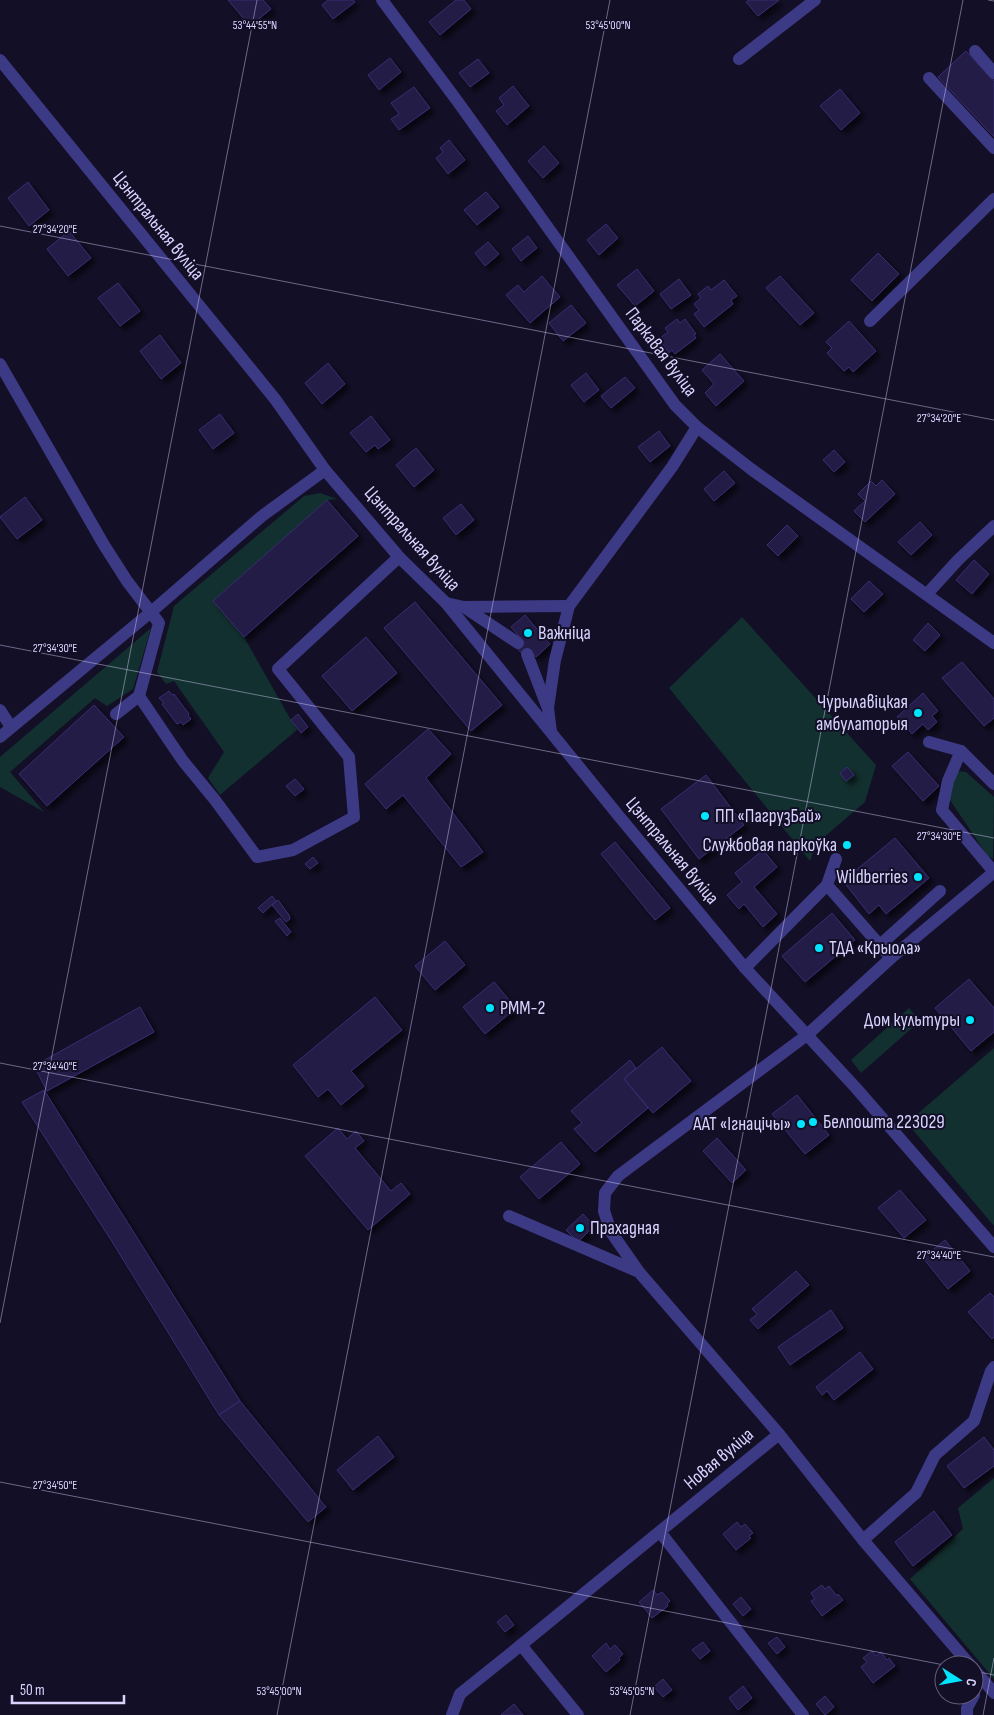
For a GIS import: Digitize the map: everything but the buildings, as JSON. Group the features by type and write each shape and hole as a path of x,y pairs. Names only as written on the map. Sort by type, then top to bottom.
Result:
{"street":[{"name":"Паркавая вуліца","path":"382,0 675,405 697,427 752,469 994,643"},
{"path":"739,59 816,0"},
{"path":"974,51 994,73"},
{"name":"Цэнтральная вуліца","path":"0,60 275,399 325,470 398,557 446,603 745,968 896,1133 994,1247"},
{"path":"929,78 994,148"},
{"path":"870,321 994,199"},
{"path":"0,364 104,545 127,581 159,623 139,696 116,714"},
{"path":"548,708 555,660 569,606 666,475 697,427"},
{"path":"0,737 151,612 262,516 325,470"},
{"path":"927,594 958,560 994,526"},
{"path":"139,696 183,761 215,800 256,858 293,850 346,822 354,817 348,757 278,669 398,557"},
{"path":"446,603 464,607 569,606"},
{"path":"464,607 518,643"},
{"path":"527,654 548,708 551,732"},
{"path":"0,710 11,727"},
{"path":"929,742 961,751 994,784"},
{"path":"779,1434 639,1272 611,1232 604,1211 605,1193 618,1176 807,1035 891,958 994,872 942,810 948,781 961,751"},
{"path":"745,968 827,885 836,859"},
{"path":"827,885 891,958"},
{"path":"880,945 940,891"},
{"path":"509,1216 639,1272"},
{"path":"863,1540 916,1492 936,1455 974,1421 991,1371 994,1368"},
{"name":"Новая вуліца","path":"452,1715 460,1694 779,1434 863,1540 961,1655"},
{"path":"660,1532 803,1715"},
{"path":"521,1646 578,1715"}],"green space":[{"path":"320,493 337,499 327,500 213,601 244,637 298,729 220,795 208,778 224,752 174,681 166,684 157,672 174,606 304,496"},
{"path":"742,617 876,765 865,802 816,844 810,861 669,688"},
{"path":"151,628 133,689 107,706 95,698 10,772 44,812 0,787 0,757"},
{"path":"958,771 966,772 994,797 993,859 987,855 948,797"},
{"path":"909,1008 920,1021 861,1073 851,1060"},
{"path":"994,1048 994,1226 907,1123"},
{"path":"994,1478 994,1679 984,1667 984,1655 974,1655 910,1579 963,1529 958,1508"}],"place":[{"name":"Важніца","path":"528,633"},
{"name":"Чурылавіцкая амбулаторыя","path":"918,713"},
{"name":"ПП «ПагрузБай»","path":"705,816"},
{"name":"Службовая паркоўка","path":"847,845"},
{"name":"Wildberries","path":"918,877"},
{"name":"ТДА «Крыола»","path":"819,948"},
{"name":"РММ-2","path":"490,1008"},
{"name":"Дом культуры","path":"970,1020"},
{"name":"Белпошта 223029","path":"813,1122"},
{"name":"ААТ «Ігнацічы»","path":"801,1124"},
{"name":"Прахадная","path":"580,1228"}]}
